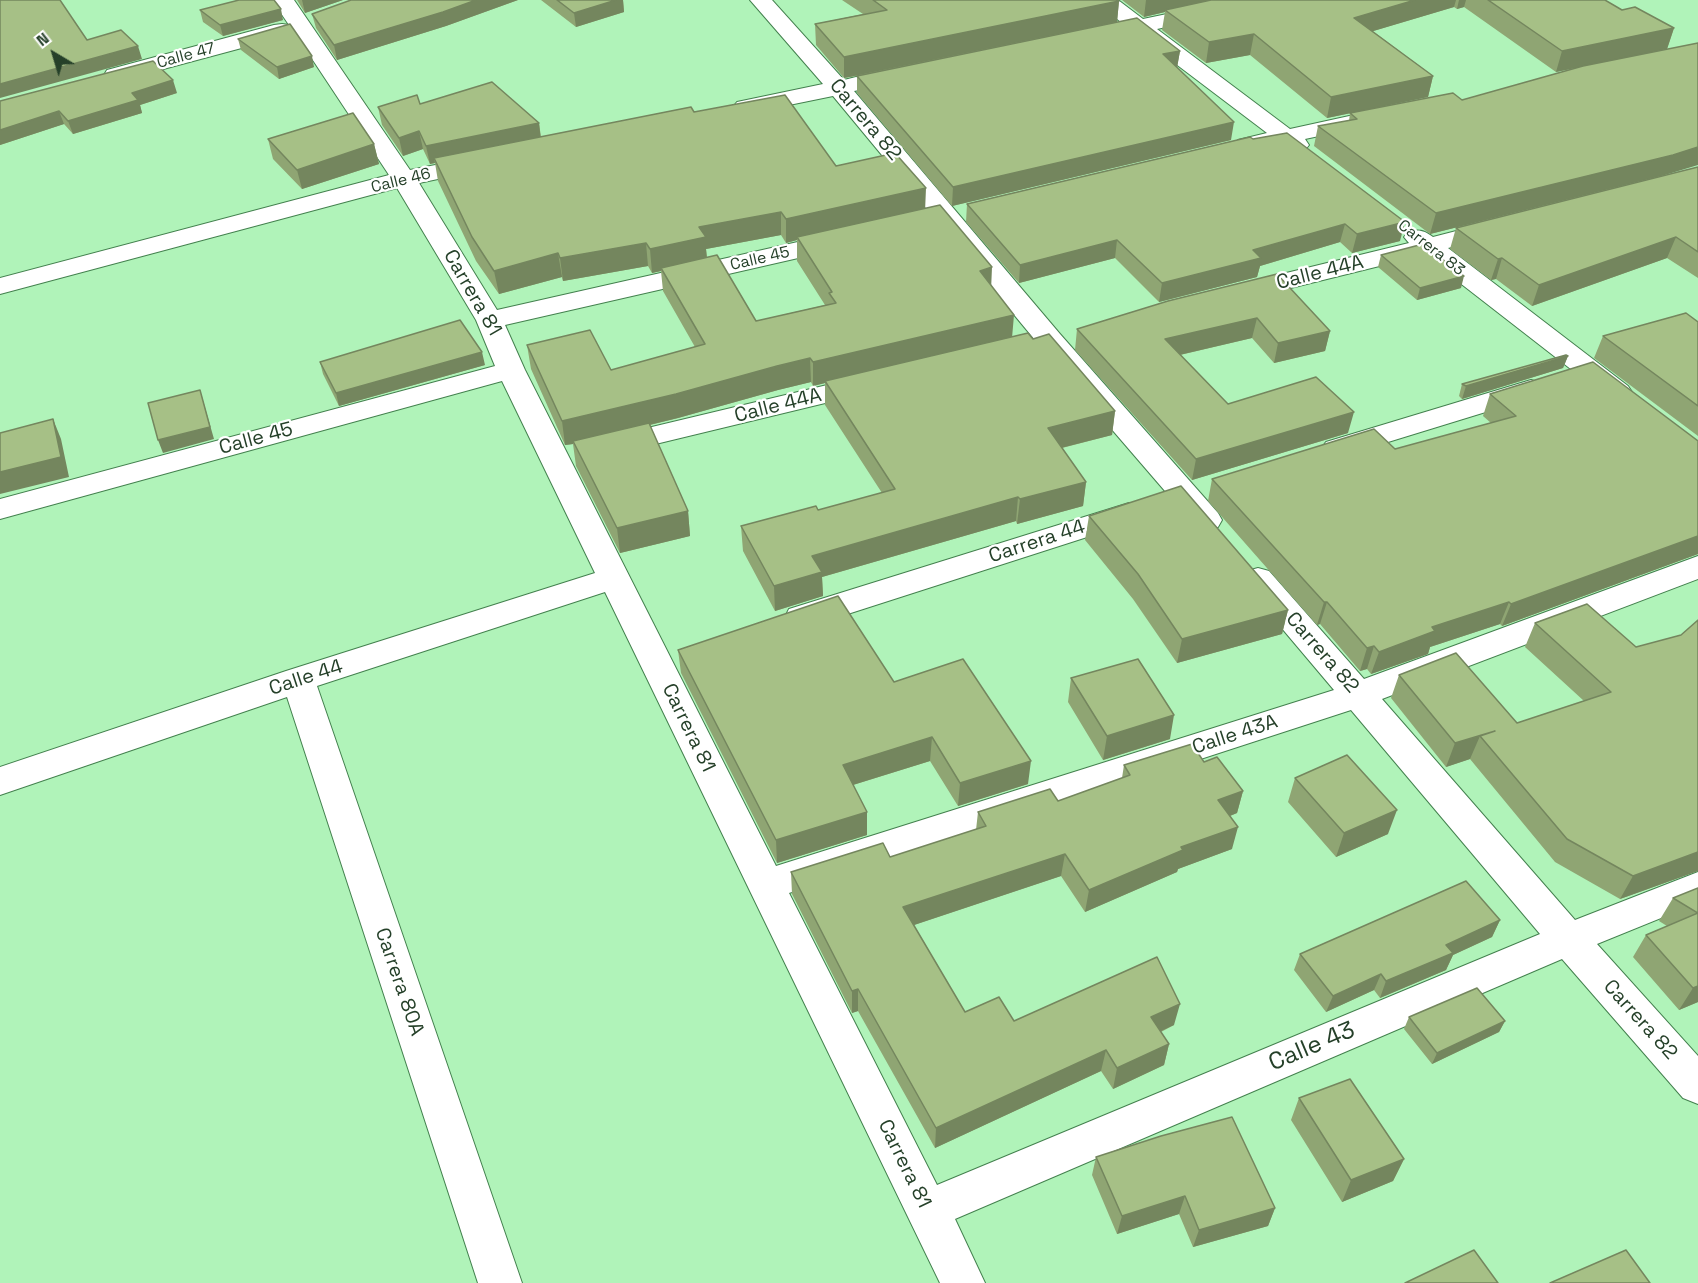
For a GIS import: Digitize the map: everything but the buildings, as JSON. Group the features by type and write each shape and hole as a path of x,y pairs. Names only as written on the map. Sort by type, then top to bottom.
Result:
{"street":[{"name":"Carrera 81","path":"283,0 310,21 490,320 511,370 575,455 614,578 668,659 766,885 963,1283"},
{"name":"Carrera 82","path":"762,0 1050,340 1568,939 1698,1085"},
{"path":"1106,0 1312,157"},
{"path":"1084,38 1265,0"},
{"name":"Calle 47","path":"92,82 310,21"},
{"path":"721,112 873,80"},
{"path":"1229,150 1389,115"},
{"name":"Calle 46","path":"0,286 404,179 498,159"},
{"name":"Calle 44A","path":"1222,297 1518,223"},
{"name":"Carrera 83","path":"1402,225 1635,405"},
{"name":"Calle 45","path":"490,320 864,235"},
{"name":"Calle 45","path":"0,509 511,370"},
{"path":"1309,457 1590,371"},
{"name":"Calle 44A","path":"575,455 889,379"},
{"name":"Carrera 44","path":"780,624 1219,485"},
{"name":"Calle 43A","path":"766,885 1358,695 1698,567"},
{"name":"Calle 44","path":"0,781 298,680 614,578"},
{"name":"Carrera 80A","path":"298,680 500,1283"},
{"name":"Calle 43","path":"927,1210 1568,939 1698,887"}]}
